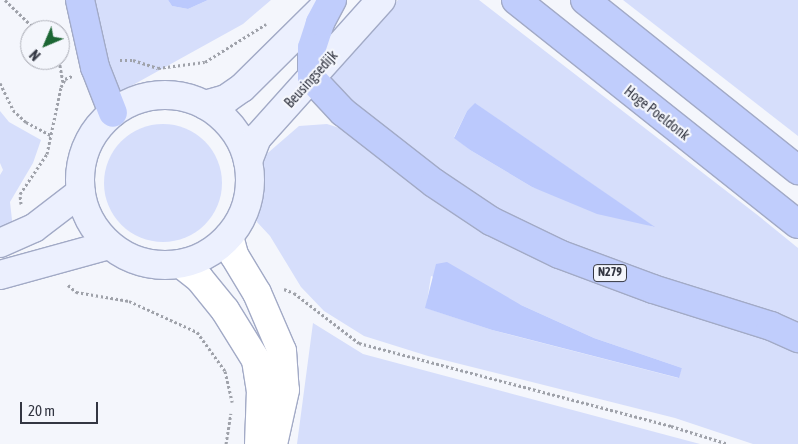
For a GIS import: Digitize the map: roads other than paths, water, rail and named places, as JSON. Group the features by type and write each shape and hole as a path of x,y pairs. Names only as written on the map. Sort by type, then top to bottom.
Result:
{"highway":[{"path":"80,0 95,67 113,113"},
{"path":"312,79 310,64 312,48 320,23 332,0"},
{"name":"Hoge Poeldonk","path":"516,0 798,224"},
{"path":"585,0 798,170"},
{"name":"N279","path":"312,79 343,112 434,183 491,221 603,271 771,326 798,338"}],"street":[{"path":"205,105 226,99 242,88 332,0"},
{"name":"Beusingsedijk","path":"248,161 257,138 381,0"},
{"path":"158,96 182,97 205,105 224,120 239,138 248,161 250,187 246,205 229,236 215,249 181,264 158,265 136,260 109,245 87,214 81,192 81,170 86,148 97,128 113,113 134,101 158,96"},
{"path":"0,243 34,228 81,192"},
{"path":"229,236 234,255 257,294 282,350 285,390 273,444"},
{"path":"0,275 109,245"},
{"path":"181,264 199,278 225,310 256,360 261,390 259,444"}],"water":[{"path":"168,0 208,0 188,9 172,6"},
{"path":"475,103 655,227 597,214 532,187 470,150 454,138 467,111"},
{"path":"447,262 521,305 594,338 682,368 679,378 492,330 425,308 436,264"}]}
